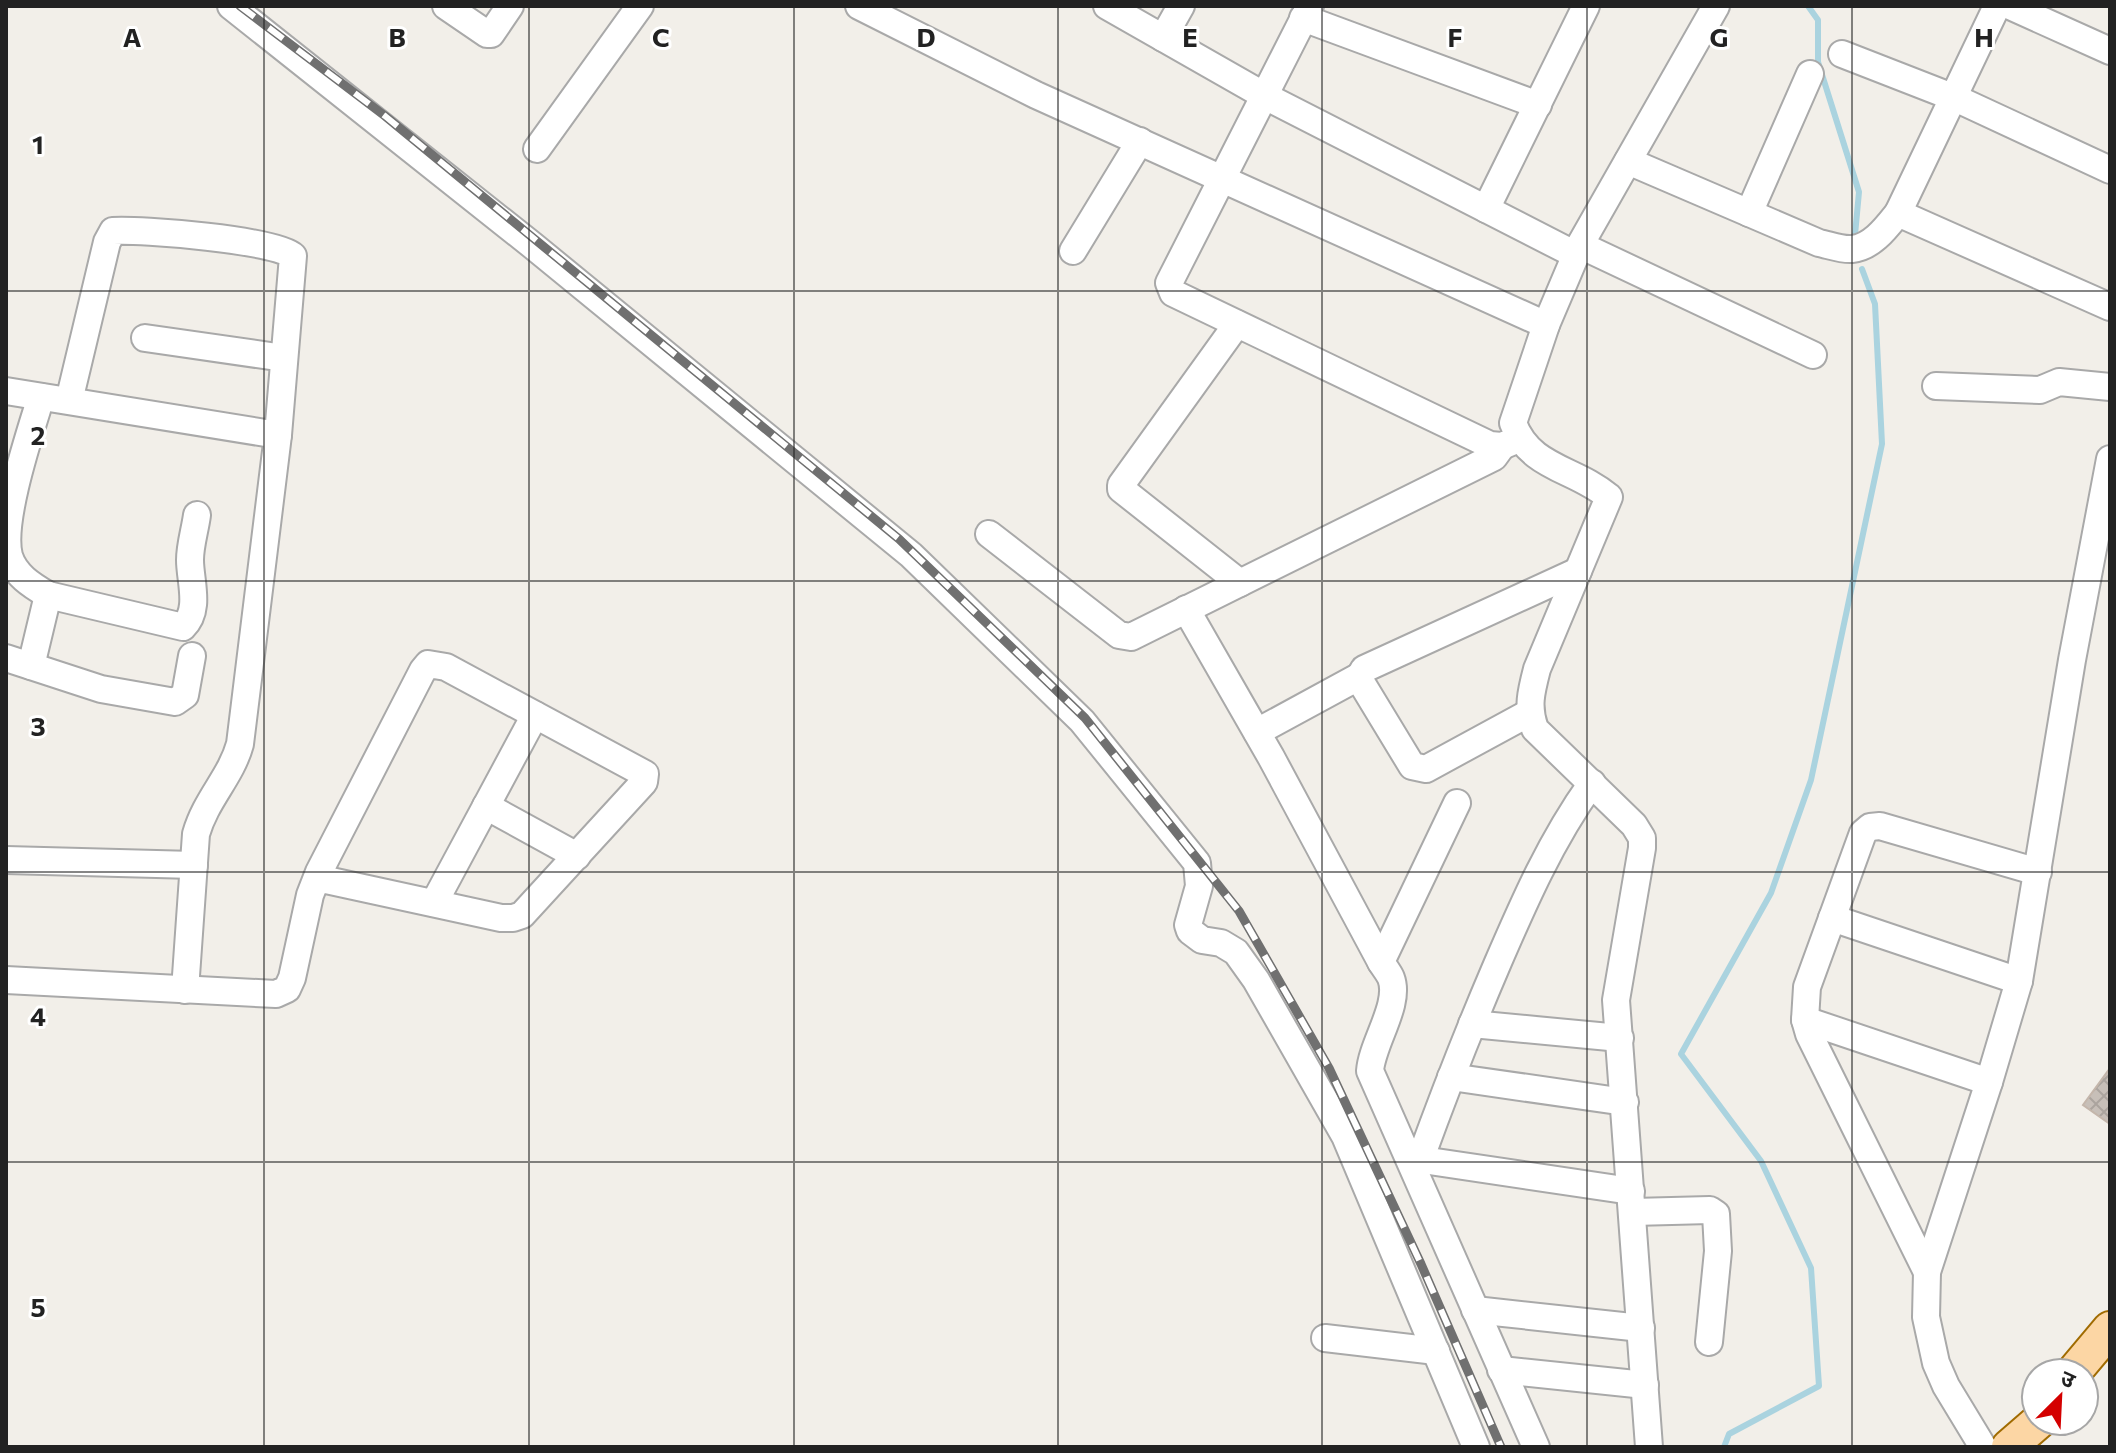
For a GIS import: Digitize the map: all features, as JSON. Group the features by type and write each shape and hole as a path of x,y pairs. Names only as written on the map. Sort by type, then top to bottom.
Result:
{"main road":[{"path":"2090,1357 2110,1338"},
{"path":"2100,1359 2110,1338"}],"street":[{"path":"231,6 532,245 911,555 1082,721 1197,863 1199,886 1188,925 1190,931 1202,940 1230,947 1256,980 1345,1136 1476,1447"},
{"path":"446,6 487,34 491,34 510,6"},
{"path":"537,149 640,6"},
{"path":"859,6 1036,95 1546,325"},
{"path":"1107,6 1265,96 1486,209 1813,355"},
{"path":"1163,38 1181,6"},
{"path":"1486,209 1586,6"},
{"path":"989,534 1125,637 1131,637 1494,457 1510,442 1513,423 1546,325 1578,250 1716,6"},
{"path":"1628,161 1819,243 1852,249 1881,234 1898,213 1997,6"},
{"path":"2010,6 2110,51"},
{"path":"1538,105 1306,12 1169,283 1173,293 1490,445 1510,442 1609,497 1537,669 1529,699 1529,713 1535,729 1634,825 1642,838 1616,1000 1649,1447"},
{"path":"1842,54 1955,98 2110,170"},
{"path":"1749,213 1810,74"},
{"path":"1073,251 1140,141"},
{"path":"1898,213 2110,307"},
{"path":"69,401 107,242 113,231 232,240 289,251 293,256 278,435 240,744 236,757 203,810 196,834 185,990"},
{"path":"1237,324 1121,489 1240,583"},
{"path":"145,338 284,358"},
{"path":"1936,386 2040,390 2059,382 2110,387"},
{"path":"6,391 278,435"},
{"path":"41,397 20,467 6,534 8,555 30,585 48,595 183,627 187,624 193,603 190,557 197,515"},
{"path":"1983,1447 1946,1386 1936,1363 1926,1317 1927,1272 2019,981 2072,660 2110,459"},
{"path":"1257,732 1360,676 1364,669 1578,571"},
{"path":"31,666 48,595"},
{"path":"1186,609 1391,977 1393,990 1370,1071 1414,1159 1475,1310 1536,1447"},
{"path":"6,658 101,689 175,702 185,695 192,656"},
{"path":"6,980 276,994 287,989 305,913 317,878 428,664 446,667 645,774 644,782 577,856 522,915 513,918 317,878"},
{"path":"1360,676 1412,766 1419,769 1426,769 1529,713"},
{"path":"434,903 535,715"},
{"path":"1414,1159 1525,899 1569,815 1592,783"},
{"path":"1381,962 1457,803"},
{"path":"486,806 577,856"},
{"path":"1927,1272 1809,1034 1805,1020 1807,987 1863,833 1870,827 1880,826 2038,872"},
{"path":"6,860 194,865"},
{"path":"1832,918 2019,981"},
{"path":"1805,1020 1989,1082"},
{"path":"1472,1024 1620,1038"},
{"path":"1451,1077 1625,1102"},
{"path":"1414,1159 1632,1202 1710,1210 1716,1214 1718,1251 1709,1342"},
{"path":"1475,1310 1641,1328"},
{"path":"1325,1338 1436,1351"},
{"path":"1501,1370 1645,1385"}],"building":[{"path":"2110,1068 2110,1124 2083,1105"}],"waterway":[{"path":"1808,6 1818,20 1818,62 1859,192 1855,235"},
{"path":"1724,1447 1729,1434 1819,1386 1811,1268 1761,1161 1681,1054 1771,893 1811,780 1882,444 1875,304 1862,269"}],"railway":[{"path":"240,6 385,116 899,539 1085,718 1239,911 1329,1068 1421,1264 1501,1447"}]}
